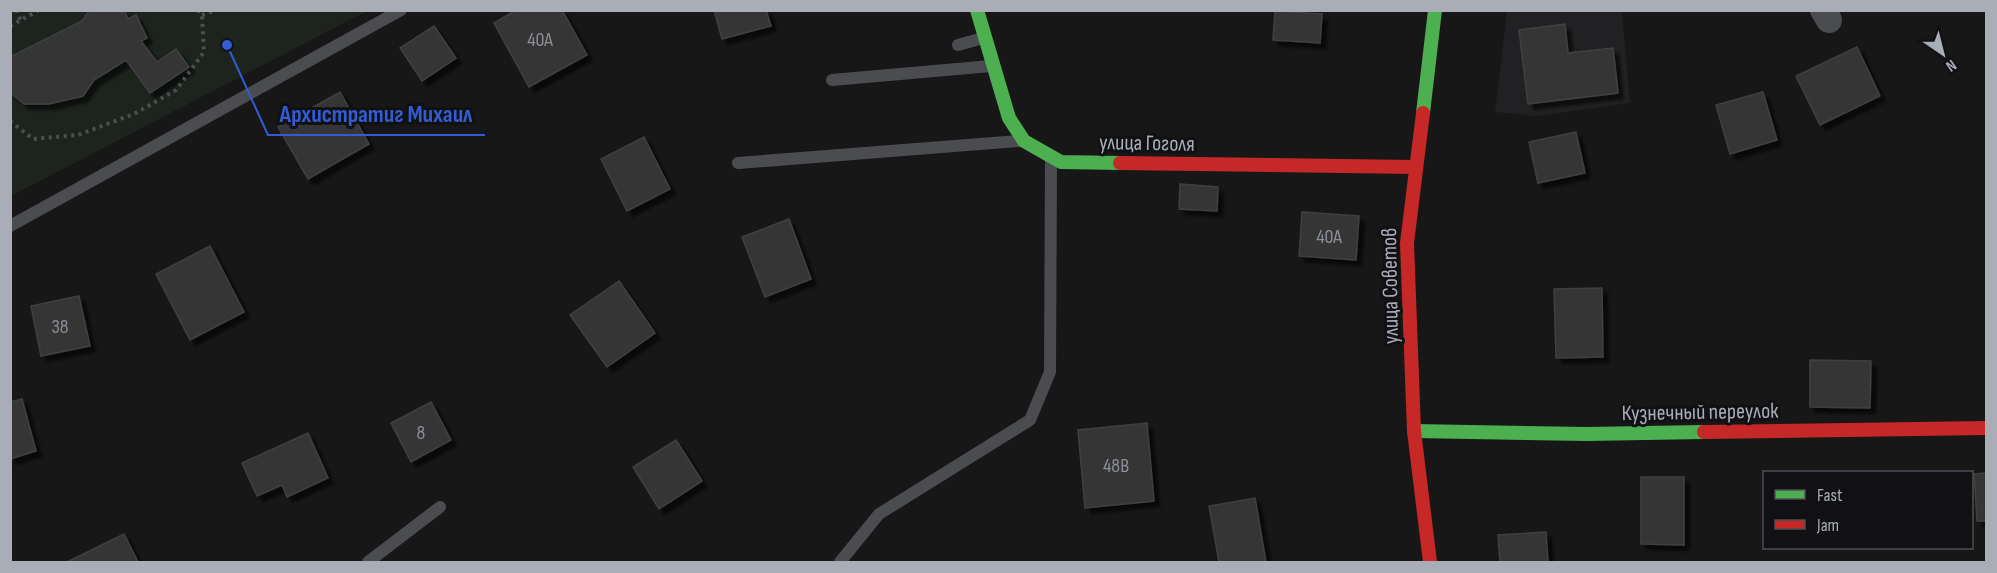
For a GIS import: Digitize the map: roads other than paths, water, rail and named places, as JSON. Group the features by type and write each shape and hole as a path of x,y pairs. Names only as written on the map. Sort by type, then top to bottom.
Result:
{"street":[{"name":"улица Гоголя","path":"977,10 1009,118 1024,141 1061,162 1415,167"},
{"name":"улица Советов","path":"1430,562 1414,431 1407,243 1435,10"},
{"name":"Кузнечный переулок","path":"1414,431 1587,434 1986,428"}],"lane":[{"path":"10,226 401,10"},
{"path":"958,45 984,37"},
{"path":"832,80 992,66"},
{"path":"738,163 1024,141"},
{"path":"840,562 879,514 1030,420 1050,372 1051,157"},
{"path":"368,562 440,507"}],"place":[{"name":"Архистратиг Михаил","path":"227,45"}]}
